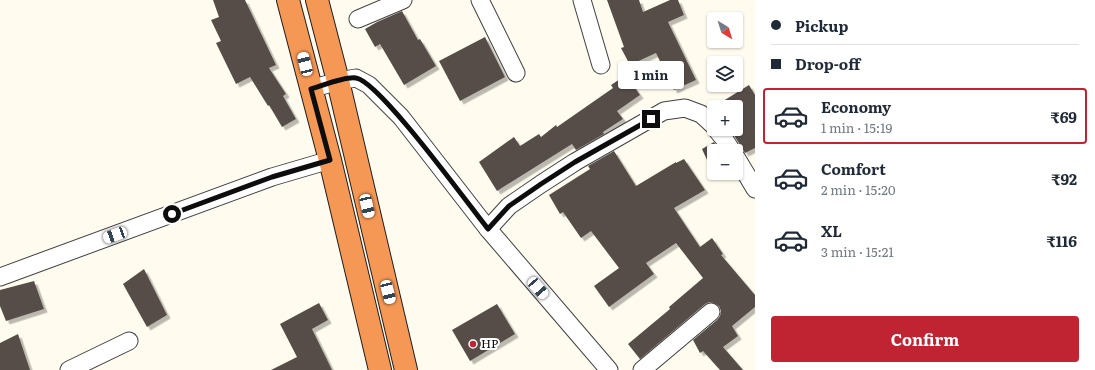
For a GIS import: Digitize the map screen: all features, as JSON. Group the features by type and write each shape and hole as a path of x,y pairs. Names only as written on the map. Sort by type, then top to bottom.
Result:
{"highway":[{"path":"288,0 330,160 380,370"},
{"path":"317,0 338,80 406,370"}],"street":[{"path":"358,19 403,0"},
{"path":"480,0 516,73"},
{"path":"582,0 601,65"},
{"path":"311,89 338,80 356,78 369,85 400,117 488,229 609,370"},
{"path":"488,229 509,206 541,184 587,155 664,111 685,108 701,114 707,120"},
{"path":"0,277 272,177 330,160"},
{"path":"743,168 755,188"},
{"path":"642,370 710,312"},
{"path":"69,370 129,341"}],"building":[{"path":"213,0 245,0 276,65 269,68 286,94 283,96 296,119 282,127 250,77 236,84 216,43 221,41 211,20 219,17"},
{"path":"607,0 639,0 643,12 670,0 678,0 684,15 668,22 696,80 674,90 656,53 630,65 621,48 624,47"},
{"path":"402,11 418,40 420,39 436,66 404,85 380,44 375,47 365,29"},
{"path":"485,37 505,77 460,101 439,61"},
{"path":"626,75 640,95 617,111 623,119 603,132 604,134 576,150 572,144 497,191 479,162 514,137 520,146 539,134 541,137 556,125 557,127 613,88 611,85"},
{"path":"749,85 755,95 755,148 745,153 743,150 743,144 739,144 734,136 743,136 743,100 725,100 738,92 743,92 743,89"},
{"path":"707,146 707,160 702,149"},
{"path":"614,151 636,186 676,162 684,159 705,190 674,208 700,247 712,238 723,254 721,255 755,295 755,307 732,326 738,336 723,347 743,370 720,370 703,351 700,353 693,340 720,316 721,311 719,306 714,303 709,302 705,304 640,359 628,344 670,309 669,307 703,278 676,243 646,263 654,274 609,307 594,286 619,268 591,231 581,238 563,212 560,214 549,195 590,169 588,166"},
{"path":"144,269 167,315 147,327 123,284"},
{"path":"34,281 44,309 6,321 0,306 0,290"},
{"path":"319,303 328,320 312,329 332,370 271,370 297,357 280,324"},
{"path":"497,304 515,334 470,361 452,330"},
{"path":"18,334 30,370 0,370 0,343"}],"place":[{"name":"HP","path":"473,344"}],"route":[{"path":"172,214 272,177 330,160 311,89 338,80 356,78 369,85 400,117 488,229 509,206 541,184 575,162 651,119"}]}
